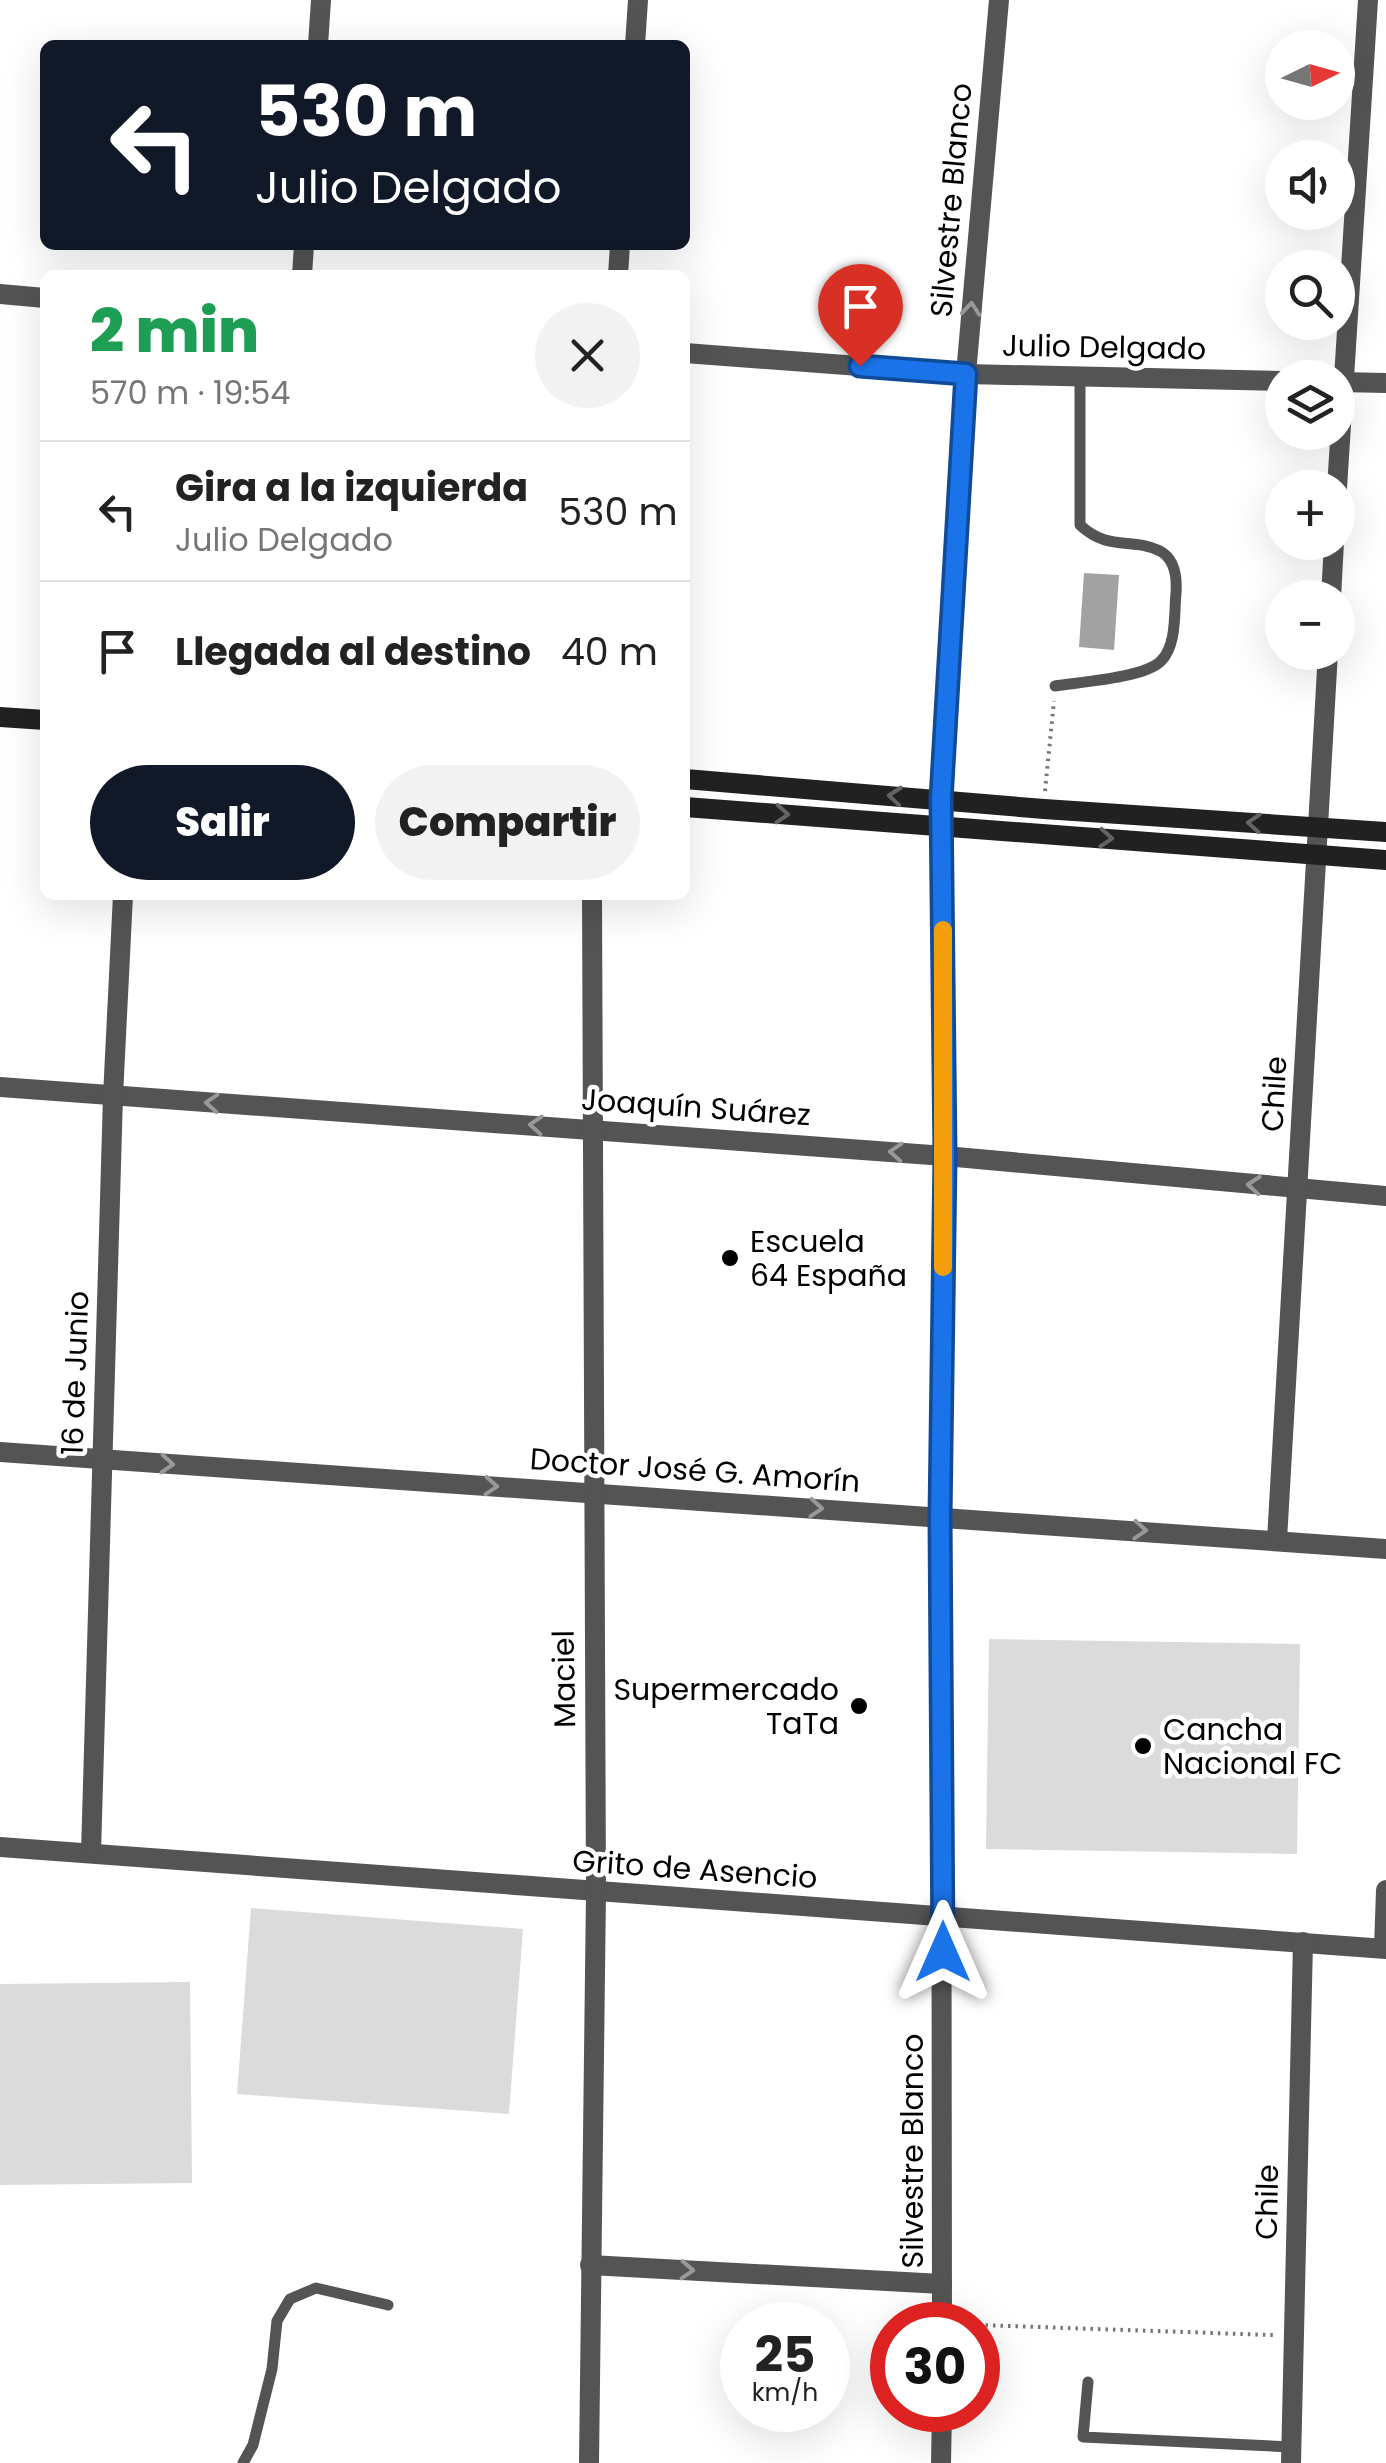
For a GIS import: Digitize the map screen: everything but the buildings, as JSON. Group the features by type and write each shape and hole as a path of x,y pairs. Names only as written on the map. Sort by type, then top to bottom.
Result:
{"street":[{"path":"318,40 321,0"},
{"path":"635,40 638,0"},
{"name":"Silvestre Blanco","path":"942,2302 940,1517 945,1156 941,799 966,374 999,0"},
{"path":"1342,360 1368,0"},
{"path":"0,294 40,298"},
{"name":"Julio Delgado","path":"690,353 966,374 1265,381"},
{"path":"1355,383 1386,384"},
{"name":"Chile","path":"1277,1540 1327,670"},
{"path":"0,716 40,720"},
{"path":"690,779 1386,832"},
{"path":"690,807 1386,860"},
{"name":"16 de Junio","path":"92,1854 113,1096 123,900"},
{"name":"Maciel","path":"588,2463 596,1892 592,900"},
{"name":"Joaquín Suárez","path":"0,1087 945,1156 1386,1196"},
{"name":"Doctor José G. Amorín","path":"0,1452 1386,1548"},
{"name":"Grito de Asencio","path":"0,1847 1385,1948"},
{"path":"1385,1948 1386,1890"},
{"name":"Chile","path":"1291,2455 1303,1942"},
{"path":"590,2265 942,2284"},
{"path":"942,2432 942,2463"}],"lane":[{"path":"1055,686 1146,670 1163,660 1172,637 1177,577 1160,551 1096,539 1080,525 1080,376"},
{"path":"243,2463 253,2445 272,2369 278,2320 290,2298 316,2288 388,2304"},
{"path":"1088,2382 1082,2436 1291,2455"}],"path":[{"path":"1044,809 1055,686"},
{"path":"1000,2326 1294,2336"}],"shaded area":[{"path":"1084,573 1119,575 1114,650 1079,647"},
{"name":"Cancha Nacional FC","path":"989,1639 1300,1644 1297,1854 986,1849"},
{"path":"251,1908 523,1929 509,2114 237,2094"},
{"path":"190,1982 192,2183 0,2185 0,1984"}],"slow traffic":[{"path":"943,930 943,1267"}],"place":[{"name":"Escuela 64 España","path":"730,1258"},
{"name":"Supermercado TaTa","path":"859,1706"},
{"name":"Cancha Nacional FC","path":"1143,1746"}],"route":[{"path":"860,366 966,374 941,799 945,1156 940,1517 943,1952"}]}
